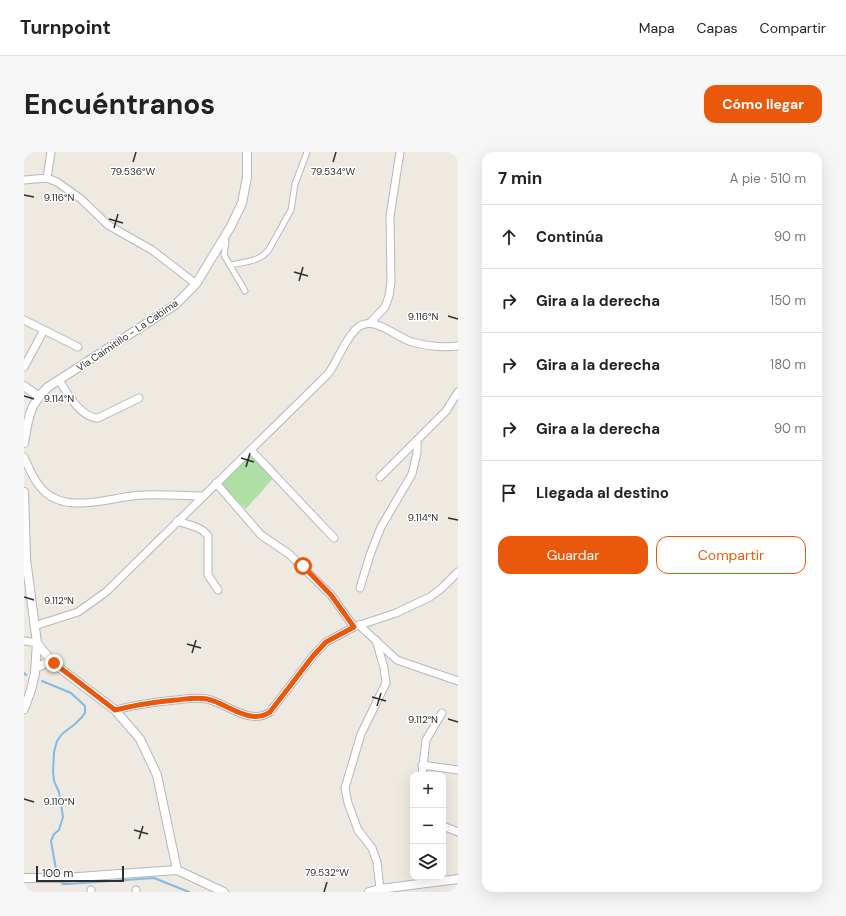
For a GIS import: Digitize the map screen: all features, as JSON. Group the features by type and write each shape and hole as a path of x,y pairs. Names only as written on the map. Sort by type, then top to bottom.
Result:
{"street":[{"path":"47,178 52,152"},
{"name":"Vía Caimitillo - La Cabima","path":"24,443 27,422 32,406 38,396 48,387 175,305 196,284 224,238 242,203 247,177 247,152"},
{"path":"230,265 258,260 268,251 291,210 295,184 307,152"},
{"path":"34,626 78,612 101,596 328,374 357,328 370,323 385,307 389,296 391,282 390,216 400,152"},
{"path":"24,180 47,178 57,182 82,199 108,225 152,250 196,284"},
{"path":"224,238 226,242 224,255 245,291"},
{"path":"24,320 78,347"},
{"path":"370,323 387,329 396,335 416,343 434,346 458,346"},
{"path":"24,367 44,330"},
{"path":"59,380 72,399 87,416 94,418 98,418 139,398"},
{"path":"24,386 38,396"},
{"path":"380,477 446,411 455,399 458,392"},
{"path":"360,588 381,527 412,474 417,453 417,440"},
{"path":"251,450 334,538"},
{"path":"24,457 38,484 47,494 62,501 76,504 133,496 202,496"},
{"path":"216,483 261,535 289,554 331,595 357,626 376,640 397,660 458,681"},
{"path":"24,492 26,559 37,643 36,670 24,709"},
{"path":"177,521 199,528 208,536 208,574 218,590"},
{"path":"115,710 136,705 196,698 216,702 252,717 265,716 270,712 313,656 326,642 357,626 396,613 430,597 458,573"},
{"path":"376,640 384,668 386,683 361,734 345,788 348,803 358,830 372,848 377,862 380,889"},
{"path":"24,641 37,643 54,663 115,710 140,739 158,775 177,870"},
{"path":"36,670 46,663 54,663"},
{"path":"422,772 426,740 442,713"},
{"path":"422,765 458,770"},
{"path":"446,827 458,832"},
{"path":"24,878 64,878 177,870 224,892"},
{"path":"369,892 380,889 458,880"}],"green space":[{"path":"252,453 275,476 246,509 220,484"}],"waterway":[{"path":"42,681 71,693 85,706 85,713 75,724 62,734 57,741 54,752 54,781 59,792 63,817 59,830 54,834 51,841 57,875"},
{"path":"59,881 63,884 68,884 154,878 189,892"}],"route":[{"path":"54,663 115,710 136,705 196,698 216,702 252,717 265,716 270,712 313,656 326,642 354,627 331,595 303,566"}]}
